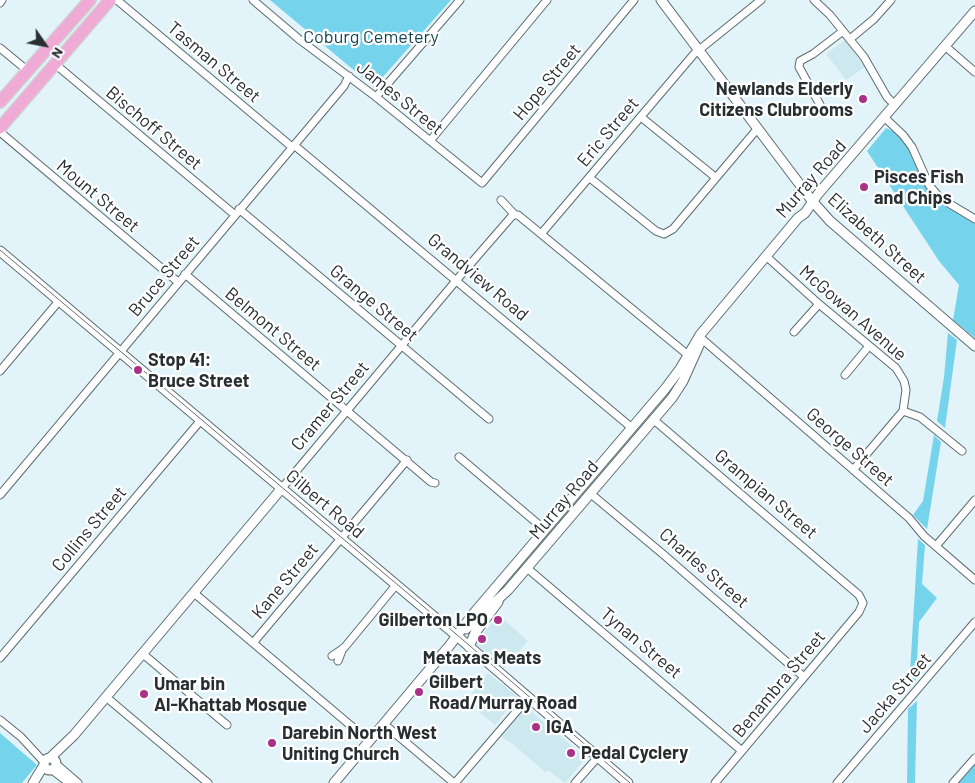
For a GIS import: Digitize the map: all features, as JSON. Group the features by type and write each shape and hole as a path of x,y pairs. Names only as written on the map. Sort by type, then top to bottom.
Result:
{"highway":[{"path":"0,102 90,0"},
{"path":"0,128 110,0"}],"main road":[{"name":"Elizabeth Street","path":"662,0 813,202 836,226 975,346"},
{"name":"Murray Road","path":"334,783 544,529 632,428 672,379 700,335 975,11"},
{"name":"Gilbert Road","path":"0,251 396,585 458,635 528,698 628,783"},
{"name":"Murray Road","path":"458,635 484,614 508,590 654,420 678,390 711,323"},
{"name":"Grampian Street","path":"645,412 654,420"},
{"name":"Grandview Road","path":"632,428 640,435"},
{"name":"Charles Street","path":"582,486 590,494"},
{"name":"Cramer Street","path":"33,783 282,488"},
{"path":"544,529 554,538"},
{"name":"Tynan Street","path":"518,560 528,568"},
{"path":"470,647 475,632 508,590"},
{"name":"Cramer Street","path":"38,783 50,763"}],"street":[{"name":"Tasman Street","path":"117,0 293,146"},
{"name":"James Street","path":"253,0 300,40 376,96 482,183"},
{"path":"376,96 460,0"},
{"path":"430,141 547,0"},
{"name":"Hope Street","path":"482,183 634,0"},
{"name":"Eric Street","path":"541,234 694,54 761,0"},
{"path":"814,0 864,56 887,97 895,105"},
{"path":"850,39 874,19 891,0"},
{"path":"824,112 799,67 800,61 813,54 843,31"},
{"path":"945,46 975,72"},
{"path":"0,48 28,71"},
{"name":"Bischoff Street","path":"55,64 237,212"},
{"name":"Bruce Street","path":"0,495 344,86 349,76"},
{"path":"641,116 715,177"},
{"path":"884,117 903,135 912,147 934,192 945,203 975,219"},
{"path":"590,178 656,231 664,234 673,229 758,128"},
{"name":"Mount Street","path":"0,132 178,282"},
{"name":"Grandview Road","path":"293,146 632,428"},
{"path":"501,200 515,215 518,215 688,355"},
{"path":"958,209 975,211"},
{"name":"Grange Street","path":"237,212 489,419"},
{"name":"Cramer Street","path":"282,488 456,280 512,216 515,215"},
{"name":"McGowan Avenue","path":"767,257 819,304 896,368 904,381 906,398 903,411"},
{"name":"Belmont Street","path":"185,274 431,482 435,483"},
{"path":"0,371 59,301"},
{"path":"794,332 819,304"},
{"name":"George Street","path":"702,338 908,518 920,532 975,580"},
{"path":"845,375 869,346"},
{"path":"853,470 903,411 920,418 962,451"},
{"name":"Collins Street","path":"0,658 201,420"},
{"name":"Grampian Street","path":"654,420 859,595 863,603"},
{"path":"459,457 544,529"},
{"name":"Kane Street","path":"253,643 406,460"},
{"name":"Charles Street","path":"590,494 804,676"},
{"path":"936,546 975,500"},
{"name":"Tynan Street","path":"528,568 742,751"},
{"path":"335,658 396,585"},
{"path":"194,593 369,741"},
{"name":"Benambra Street","path":"715,783 859,612 863,603"},
{"name":"Jacka Street","path":"837,783 975,622"},
{"path":"143,654 227,725"},
{"path":"106,697 208,783"},
{"path":"384,724 454,783 528,698"},
{"path":"0,720 50,763 78,783"},
{"path":"575,783 598,757"},
{"path":"954,783 975,758"},
{"path":"50,763 69,783"}],"shaded area":[{"path":"845,40 865,67 846,80 826,54"},
{"path":"499,615 528,641 504,668 475,643"},
{"path":"488,673 518,697 495,725 475,708 481,700 472,693"},
{"path":"525,706 586,758 565,783 548,770 546,773 514,745 500,736"}],"green space":[{"name":"Coburg Cemetery","path":"270,0 451,0 374,87"},
{"path":"886,128 893,131 906,143 929,190 938,200 972,219 975,223 975,338 953,320 959,285 939,261 867,151"},
{"path":"948,333 957,340 945,428 937,421"},
{"path":"934,435 941,442 927,529 913,515 923,501"},
{"path":"918,539 925,545 922,584 937,598 919,622 916,680 909,689"},
{"path":"917,701 915,783 907,783 908,709"},
{"path":"0,733 37,765 22,783 0,783"},
{"path":"975,762 975,783 957,783"}],"tram line":[{"path":"0,250 630,783"}],"place":[{"name":"Newlands Elderly Citizens Clubrooms","path":"863,99"},
{"name":"Pisces Fish and Chips","path":"864,187"},
{"name":"Stop 41: Bruce Street","path":"138,370"},
{"name":"Gilberton LPO","path":"498,620"},
{"name":"Metaxas Meats","path":"482,639"},
{"name":"Gilbert Road/Murray Road","path":"419,692"},
{"name":"Umar bin Al-Khattab Mosque","path":"144,694"},
{"name":"IGA","path":"536,727"},
{"name":"Darebin North West Uniting Church","path":"272,743"},
{"name":"Pedal Cyclery","path":"571,753"}]}
